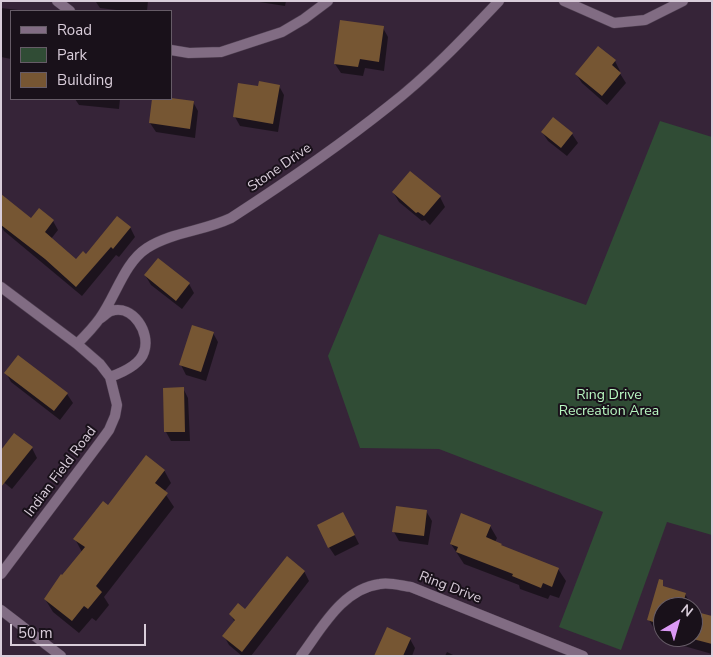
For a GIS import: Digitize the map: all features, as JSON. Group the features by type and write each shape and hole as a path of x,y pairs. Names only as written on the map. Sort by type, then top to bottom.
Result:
{"street":[{"path":"58,1 69,10"},
{"path":"172,50 189,53 222,52 282,32 304,19 328,1"},
{"name":"Stone Drive","path":"76,344 100,318 132,264 147,248 222,222 269,193 390,106 452,50 499,1"},
{"path":"564,1 614,23 646,20 683,1"},
{"name":"Indian Field Road","path":"1,287 100,364 110,377 117,405 109,430 1,574"},
{"path":"100,318 111,311 124,311 136,318 142,326 146,340 144,354 124,372 110,377"},
{"name":"Ring Drive","path":"301,656 337,608 356,592 381,584 411,587 583,656"},
{"path":"1,610 61,656"}],"green space":[{"name":"Ring Drive Recreation Area","path":"660,121 712,137 712,535 667,522 621,650 559,627 603,512 439,449 360,448 328,356 379,234 586,305"}],"building":[{"path":"340,20 384,26 379,62 360,59 358,67 334,64"},
{"path":"598,46 616,60 612,65 621,73 602,96 575,74"},
{"path":"259,81 280,85 273,124 233,117 238,83 258,86"},
{"path":"172,98 194,101 190,129 149,123 152,100 172,100"},
{"path":"553,117 573,133 561,148 541,132"},
{"path":"410,171 441,196 424,216 418,212 416,213 392,192"},
{"path":"1,194 31,218 39,208 54,220 45,232 76,259 83,251 86,254 117,216 131,227 113,249 111,247 76,287 45,259 1,225"},
{"path":"158,258 190,283 176,301 144,275"},
{"path":"192,325 214,332 201,372 179,365"},
{"path":"18,355 68,393 54,411 4,373"},
{"path":"184,387 185,432 164,432 163,388"},
{"path":"14,433 33,447 1,487 1,450"},
{"path":"146,455 165,470 155,483 168,493 96,586 102,592 88,609 84,606 72,621 44,599 61,574 85,547 73,539 103,501 108,505"},
{"path":"396,506 427,510 424,536 392,532"},
{"path":"343,512 355,535 328,548 317,525"},
{"path":"461,513 491,525 486,537 501,545 559,568 552,587 543,583 541,588 512,576 513,574 456,552 458,547 450,544"},
{"path":"287,556 305,571 242,652 222,636 235,620 229,614 238,603 245,609"},
{"path":"659,579 663,580 663,586 686,593 685,597 654,597"},
{"path":"653,600 653,622 647,620"},
{"path":"703,614 712,616 712,644 703,642"},
{"path":"387,627 411,638 403,656 374,656"}]}
